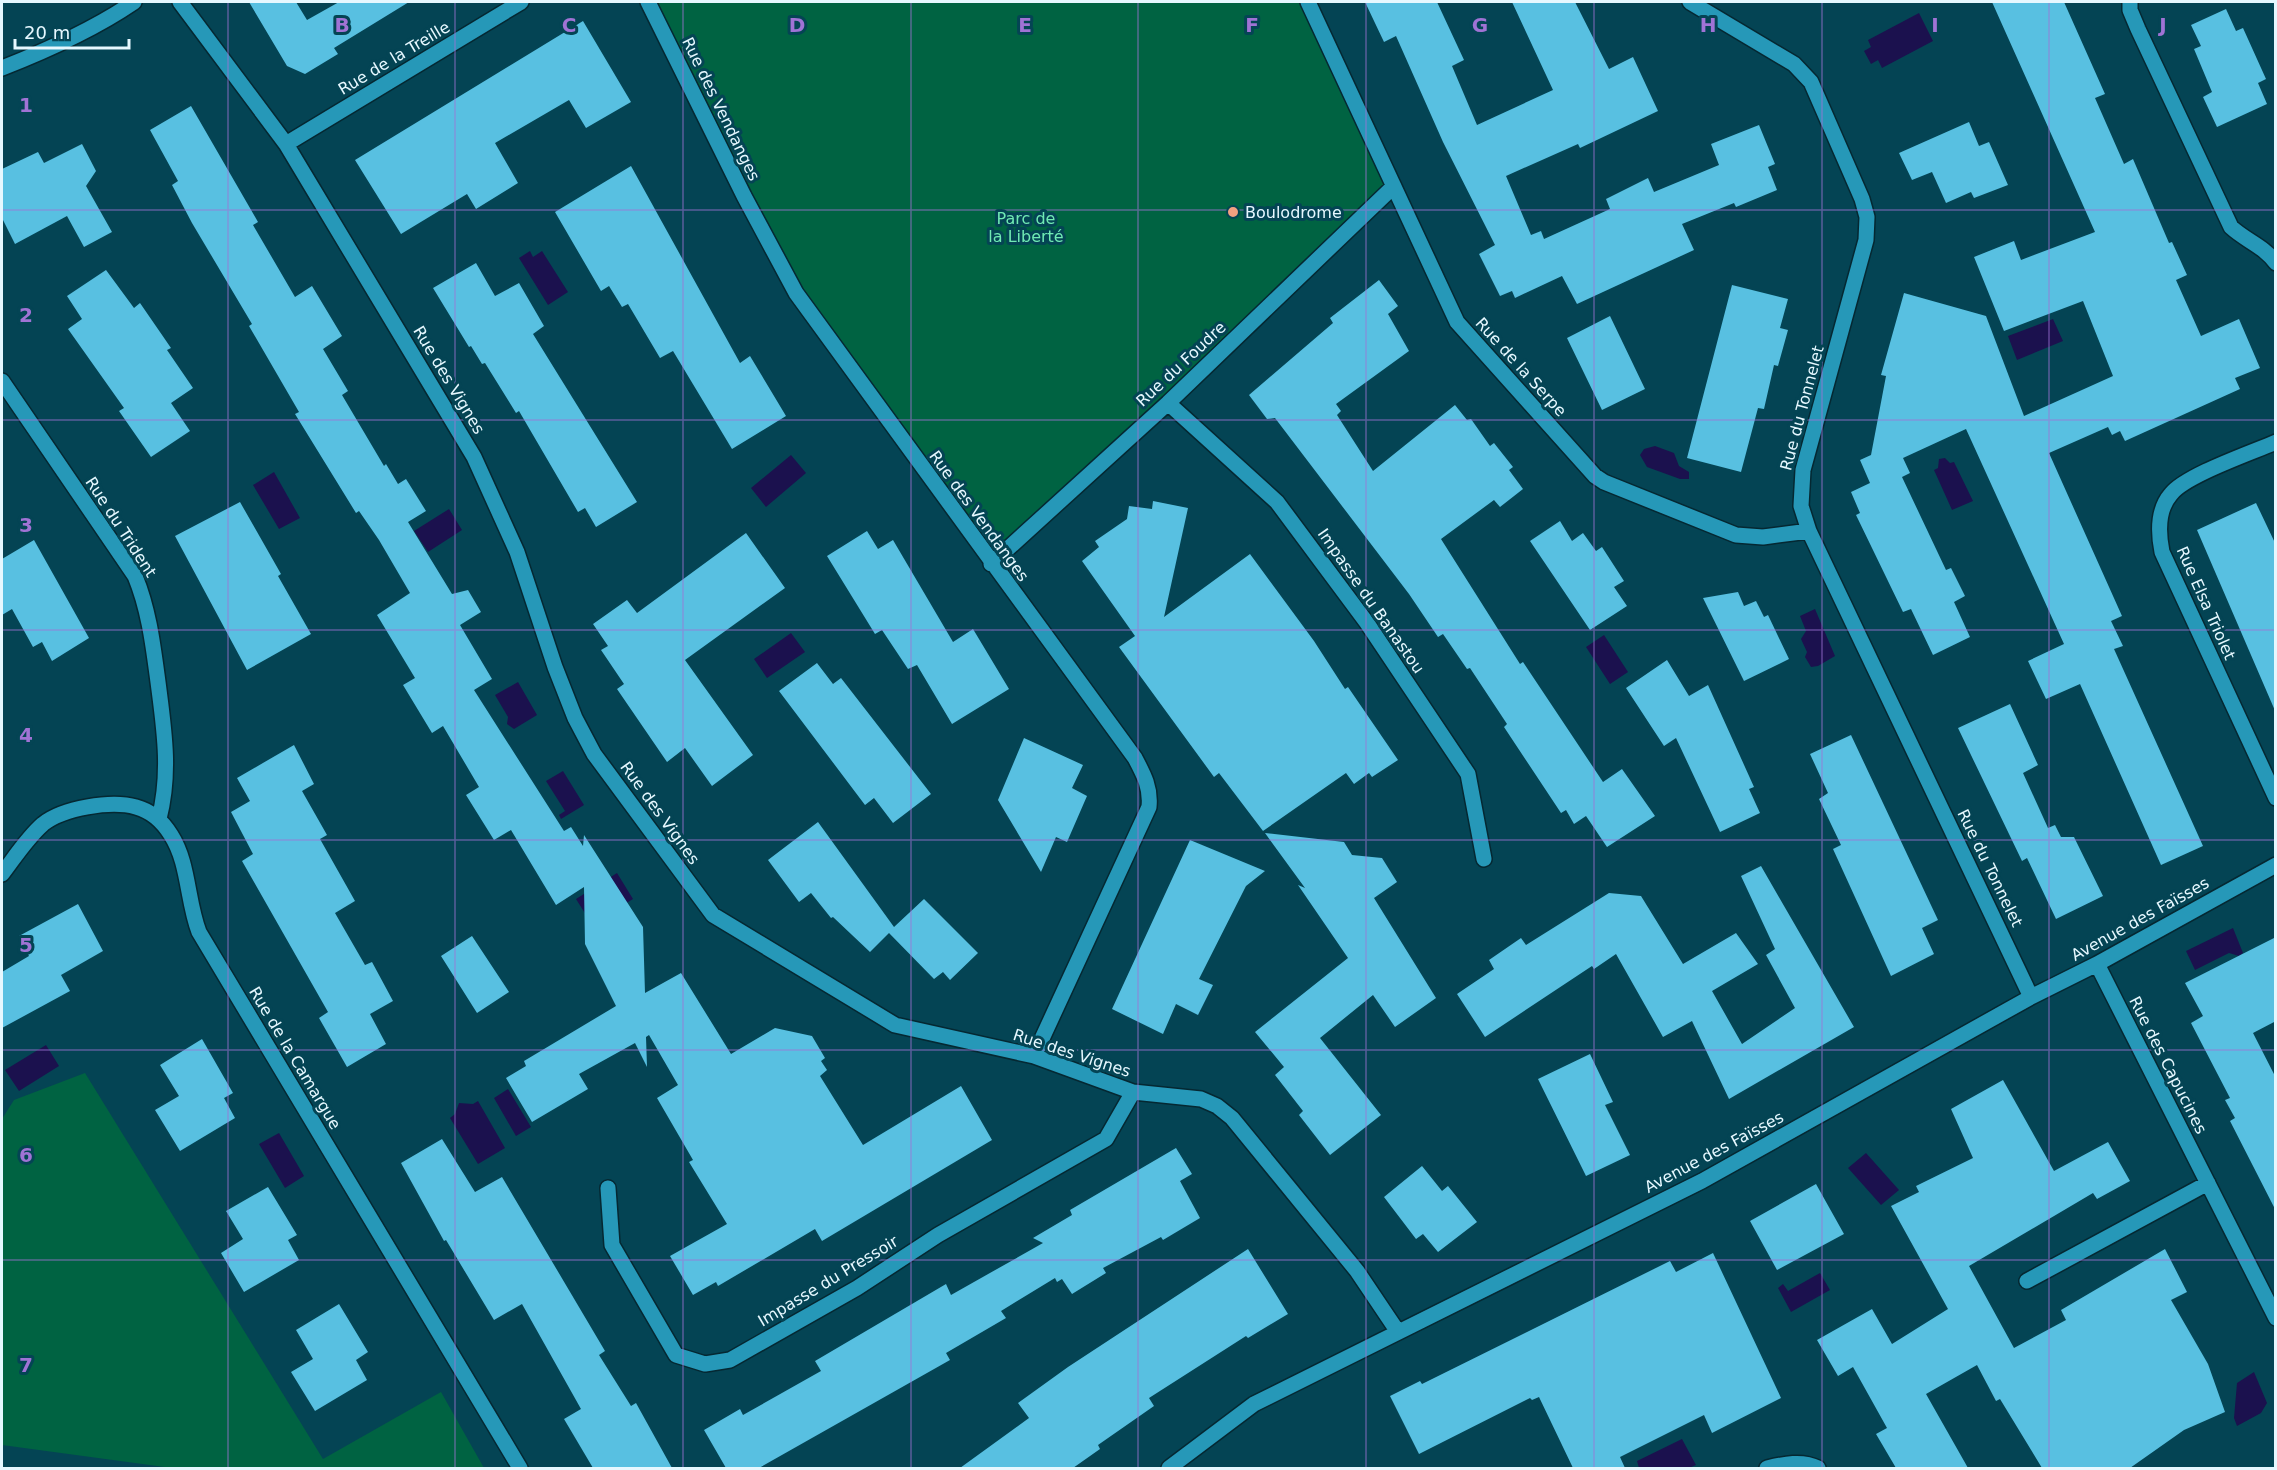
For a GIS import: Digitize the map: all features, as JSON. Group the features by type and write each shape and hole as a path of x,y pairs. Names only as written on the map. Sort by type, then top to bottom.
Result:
{"street":[{"path":"2,68 63,42 110,18 134,2"},
{"name":"Rue des Vignes","path":"180,2 286,144 474,457 517,552 555,667 575,718 594,754 713,915 894,1025 1034,1056 1133,1092 1201,1099 1217,1106 1232,1118 1357,1271 1398,1332"},
{"name":"Rue de la Treille","path":"286,144 521,2"},
{"name":"Rue des Vendanges","path":"648,2 744,196 796,293 1135,758 1150,792 1149,807 1034,1056"},
{"name":"Rue de la Serpe","path":"1308,2 1457,322 1595,476 1604,482 1736,535 1763,537 1809,531"},
{"name":"Rue du Tonnelet","path":"1690,2 1804,72 1811,82 1862,199 1867,217 1866,240 1803,470 1800,489 1801,506 1809,531 2031,997"},
{"path":"2130,2 2130,10 2138,29 2231,227 2241,236 2265,249 2276,263"},
{"name":"Rue du Foudre","path":"992,564 1168,403 1393,187"},
{"name":"Rue du Trident","path":"2,381 135,576 145,600 167,754 166,791 159,819"},
{"name":"Impasse du Banastou","path":"1168,403 1277,502 1367,623 1468,774 1484,859"},
{"name":"Rue Elsa Triolet","path":"2276,442 2185,483 2171,494 2162,510 2158,531 2162,552 2276,798"},
{"path":"2,874 45,823 65,812 87,807 136,807 159,819"},
{"name":"Rue de la Camargue","path":"159,819 172,837 182,861 191,912 199,932 520,1468"},
{"name":"Avenue des Faïsses","path":"1169,1468 1254,1404 1702,1181 2031,997 2097,964 2276,865"},
{"name":"Rue des Capucines","path":"2097,964 2276,1318"},
{"name":"Impasse du Pressoir","path":"608,1188 612,1245 676,1355 705,1364 730,1360 857,1288 938,1234 1106,1139 1133,1092"},
{"path":"2027,1281 2208,1183"},
{"path":"1767,1468 1789,1463 1810,1464 1818,1468"}],"green space":[{"name":"Parc de la Liberté","path":"648,2 1308,2 1393,187 991,564 796,293"},
{"path":"85,1073 323,1459 441,1392 484,1468 172,1468 2,1445 2,1119 14,1100"}],"shaded area":[{"path":"1919,13 1933,41 1882,68 1878,60 1871,64 1864,51 1871,47 1868,40"},
{"path":"530,251 533,257 542,251 568,292 548,305 519,258"},
{"path":"2053,319 2063,341 2017,360 2008,336"},
{"path":"1655,446 1674,453 1679,466 1689,472 1689,479 1680,479 1647,467 1640,455 1644,449"},
{"path":"791,455 806,473 766,507 751,488"},
{"path":"1945,458 1950,463 1954,462 1973,501 1952,510 1934,470 1938,468 1939,459"},
{"path":"274,472 300,518 279,529 253,485"},
{"path":"449,509 462,530 428,552 414,531"},
{"path":"1815,609 1835,656 1818,666 1811,667 1805,657 1807,652 1801,639 1806,631 1800,616"},
{"path":"791,633 805,652 767,678 754,659"},
{"path":"1604,635 1628,672 1610,684 1586,647"},
{"path":"518,682 537,715 514,729 507,724 508,717 495,695"},
{"path":"563,771 584,805 561,819 559,815 565,811 546,781"},
{"path":"617,873 633,899 607,915 588,918 576,899"},
{"path":"2233,928 2243,953 2239,956 2229,953 2195,970 2186,951"},
{"path":"46,1045 59,1066 19,1091 5,1070"},
{"path":"508,1089 531,1127 516,1136 494,1098"},
{"path":"478,1101 505,1148 478,1164 450,1118 455,1114 459,1103 473,1104"},
{"path":"279,1133 304,1176 285,1188 259,1144"},
{"path":"1866,1153 1899,1190 1881,1205 1848,1168"},
{"path":"1820,1273 1830,1290 1791,1312 1778,1288 1783,1284 1788,1291"},
{"path":"2254,1372 2267,1403 2261,1413 2237,1426 2234,1418 2237,1383"},
{"path":"1682,1439 1696,1465 1689,1468 1639,1468 1637,1461"}],"building":[{"path":"249,2 296,2 307,20 339,2 409,2 334,48 338,54 305,74 287,66"},
{"path":"1365,2 1437,2 1464,60 1452,66 1477,125 1553,90 1512,2 1575,2 1609,69 1633,57 1658,111 1580,148 1578,144 1506,176 1531,235 1541,231 1544,239 1610,209 1606,199 1648,178 1654,192 1719,165 1711,144 1759,125 1775,164 1768,167 1777,190 1736,207 1734,203 1682,224 1694,250 1577,304 1562,276 1515,298 1512,291 1500,296 1479,254 1495,245 1443,142 1396,36 1384,42"},
{"path":"1992,2 2064,2 2105,94 2095,98 2124,164 2133,159 2169,243 2172,242 2187,275 2176,280 2201,336 2239,319 2260,368 2235,378 2240,389 2125,441 2120,431 2112,435 2108,427 2049,453 2122,616 2111,621 2123,646 2114,649 2203,846 2161,865 2080,684 2046,699 2028,661 2064,644 1966,429 1903,458 1910,473 1902,477 1946,570 1951,568 1965,596 1954,602 1970,637 1933,655 1911,609 1903,612 1856,515 1860,513 1851,492 1870,483 1860,460 1871,455 1886,376 1881,375 1904,293 1986,316 2024,416 2113,376 2083,301 2004,331 1974,257 2014,241 2021,260 2095,232"},
{"path":"2226,9 2236,31 2243,28 2266,79 2258,83 2267,104 2217,127 2203,97 2212,92 2194,49 2201,46 2191,25"},
{"path":"583,21 631,102 586,128 569,100 495,143 518,183 476,209 467,194 401,234 355,160"},
{"path":"191,106 258,222 253,225 295,297 312,286 342,336 323,349 348,391 342,395 384,466 386,464 398,484 406,479 426,511 408,522 452,594 468,590 481,612 460,625 492,679 474,690 564,831 571,827 583,846 584,835 643,927 645,993 681,973 731,1054 775,1028 812,1036 825,1058 821,1061 827,1070 820,1076 863,1145 961,1086 992,1140 822,1241 815,1229 718,1286 716,1282 693,1295 670,1256 727,1224 689,1162 693,1160 657,1098 678,1085 649,1035 646,1037 647,1067 635,1043 579,1074 588,1089 532,1122 506,1078 526,1066 524,1061 616,1006 585,944 584,887 556,905 511,830 494,840 466,795 479,787 443,726 432,733 403,685 415,678 377,615 410,593 379,540 359,511 356,513 295,414 299,412 249,326 252,324 172,185 178,181 150,130"},
{"path":"1969,122 1979,146 1989,142 2008,185 1974,198 1971,192 1946,203 1932,172 1912,180 1899,153"},
{"path":"82,144 96,171 86,186 112,232 84,247 67,216 15,244 2,218 2,169 38,152 44,163"},
{"path":"631,166 740,363 750,356 786,416 732,449 673,351 660,358 628,304 622,307 609,286 601,291 555,212"},
{"path":"476,263 495,296 519,283 544,326 533,334 637,502 596,527 585,508 578,512 519,411 516,413 485,363 482,364 471,346 469,347 433,288"},
{"path":"106,270 134,308 140,303 171,348 167,350 193,388 171,403 190,431 151,457 119,411 124,408 68,329 82,319 67,296"},
{"path":"1379,280 1398,306 1388,314 1409,351 1336,404 1341,411 1337,415 1373,471 1455,405 1467,420 1471,419 1490,446 1494,443 1513,467 1509,470 1523,489 1500,507 1494,500 1441,539 1520,664 1523,662 1603,782 1622,769 1655,816 1607,847 1586,816 1574,824 1566,810 1561,813 1504,727 1507,724 1470,668 1467,669 1443,634 1438,637 1409,594 1275,418 1267,419 1249,395 1333,323 1330,318"},
{"path":"1732,285 1788,299 1780,328 1788,330 1778,366 1774,365 1764,409 1758,408 1741,472 1687,458"},
{"path":"1610,316 1645,389 1602,410 1567,338"},
{"path":"1153,501 1188,508 1164,617 1250,554 1314,641 1345,689 1348,687 1398,760 1372,777 1369,773 1354,784 1346,773 1263,831 1219,773 1214,777 1119,647 1135,636 1082,561 1099,547 1095,541 1127,519 1129,506 1152,509"},
{"path":"240,502 281,574 278,576 311,634 247,670 175,536"},
{"path":"2256,503 2276,545 2276,713 2197,530"},
{"path":"1560,521 1572,541 1583,533 1596,551 1602,547 1624,581 1614,587 1627,606 1590,630 1530,541"},
{"path":"867,531 878,549 893,540 953,642 973,629 1009,689 952,724 917,665 908,669 882,630 875,634 827,556"},
{"path":"746,533 785,588 685,660 753,755 712,786 685,748 667,762 617,689 624,684 601,650 608,646 593,624 627,600 637,613"},
{"path":"34,540 89,638 52,661 42,642 33,647 12,609 2,615 2,559"},
{"path":"1738,592 1744,606 1756,601 1764,617 1768,615 1789,659 1744,681 1703,598"},
{"path":"1667,660 1689,696 1708,685 1754,787 1749,789 1760,813 1720,832 1676,738 1664,746 1626,688"},
{"path":"817,663 833,684 841,678 931,794 893,823 874,798 865,805 779,691"},
{"path":"2010,704 2038,765 2023,773 2048,828 2055,825 2061,837 2074,837 2103,896 2056,919 2027,858 2022,861 1958,728"},
{"path":"1851,735 1938,920 1922,928 1934,954 1891,976 1833,849 1841,845 1819,799 1828,793 1810,754"},
{"path":"1024,738 1083,765 1072,788 1087,796 1067,842 1056,837 1041,872 998,800"},
{"path":"294,745 314,784 302,791 327,835 320,839 355,901 335,913 365,965 372,962 393,1001 370,1014 386,1044 347,1067 319,1018 328,1012 242,861 253,854 231,812 250,801 237,778"},
{"path":"818,822 894,927 924,899 978,953 950,980 943,972 934,979 889,933 870,952 833,917 831,918 811,893 799,902 768,860"},
{"path":"1265,833 1344,842 1352,855 1382,858 1397,882 1374,898 1436,998 1395,1027 1373,995 1320,1038 1381,1115 1330,1155 1299,1115 1303,1111 1275,1075 1284,1067 1255,1032 1348,958 1298,885 1305,888"},
{"path":"1190,840 1265,871 1246,886 1199,979 1213,985 1198,1015 1176,1004 1163,1034 1112,1009"},
{"path":"1761,866 1854,1027 1729,1099 1692,1021 1663,1037 1616,954 1594,969 1592,966 1485,1037 1457,994 1494,969 1489,960 1521,938 1526,945 1609,893 1641,896 1683,964 1736,933 1758,964 1712,991 1742,1044 1795,1008 1766,955 1775,949 1741,876"},
{"path":"78,904 103,951 61,975 70,991 2,1028 2,972 29,956 19,936"},
{"path":"472,936 509,992 477,1013 441,956"},
{"path":"2276,937 2276,1021 2253,1033 2276,1078 2276,1211 2230,1121 2235,1118 2225,1100 2230,1098 2191,1023 2203,1016 2185,983"},
{"path":"202,1039 233,1093 224,1098 235,1118 180,1151 155,1110 179,1096 160,1065"},
{"path":"1590,1054 1613,1102 1605,1105 1630,1155 1586,1176 1538,1079"},
{"path":"2003,1080 2054,1171 2108,1142 2130,1181 2097,1199 2093,1193 1969,1266 2014,1348 2066,1320 2061,1310 2165,1249 2187,1292 2171,1300 2208,1364 2225,1412 2184,1430 2130,1468 2042,1468 2000,1399 1996,1401 1977,1365 1926,1394 1968,1468 1896,1468 1876,1434 1887,1428 1853,1367 1838,1376 1817,1340 1872,1309 1892,1344 1948,1309 1891,1206 1919,1192 1916,1186 1973,1158 1951,1109"},
{"path":"442,1139 475,1192 502,1177 605,1351 599,1355 631,1406 636,1403 672,1468 593,1468 564,1419 581,1409 522,1304 494,1320 446,1240 444,1241 401,1163"},
{"path":"1176,1148 1192,1174 1180,1181 1200,1218 1163,1240 1161,1237 1103,1268 1106,1273 1072,1294 1062,1279 1057,1282 1055,1278 1001,1311 1006,1318 946,1353 950,1360 759,1468 726,1468 704,1430 740,1409 743,1415 821,1371 815,1361 946,1284 951,1295 1043,1243 1033,1238 1072,1215 1070,1210"},
{"path":"1422,1166 1442,1191 1448,1186 1477,1222 1438,1252 1423,1234 1416,1239 1384,1197"},
{"path":"1816,1184 1844,1234 1777,1270 1750,1221"},
{"path":"268,1187 297,1235 288,1240 299,1260 244,1292 221,1253 243,1239 226,1211"},
{"path":"1248,1249 1288,1314 1248,1338 1246,1336 1149,1398 1154,1406 1098,1445 1100,1449 1073,1468 960,1468 1029,1418 1018,1403 1068,1367"},
{"path":"1713,1253 1781,1398 1712,1433 1704,1415 1620,1457 1625,1468 1573,1468 1539,1397 1532,1400 1530,1398 1419,1454 1390,1396 1420,1381 1422,1384 1670,1261 1676,1272"},
{"path":"339,1304 368,1352 356,1360 367,1380 315,1411 291,1372 313,1359 296,1330"}],"place":[{"name":"Boulodrome","path":"1233,212"}]}
